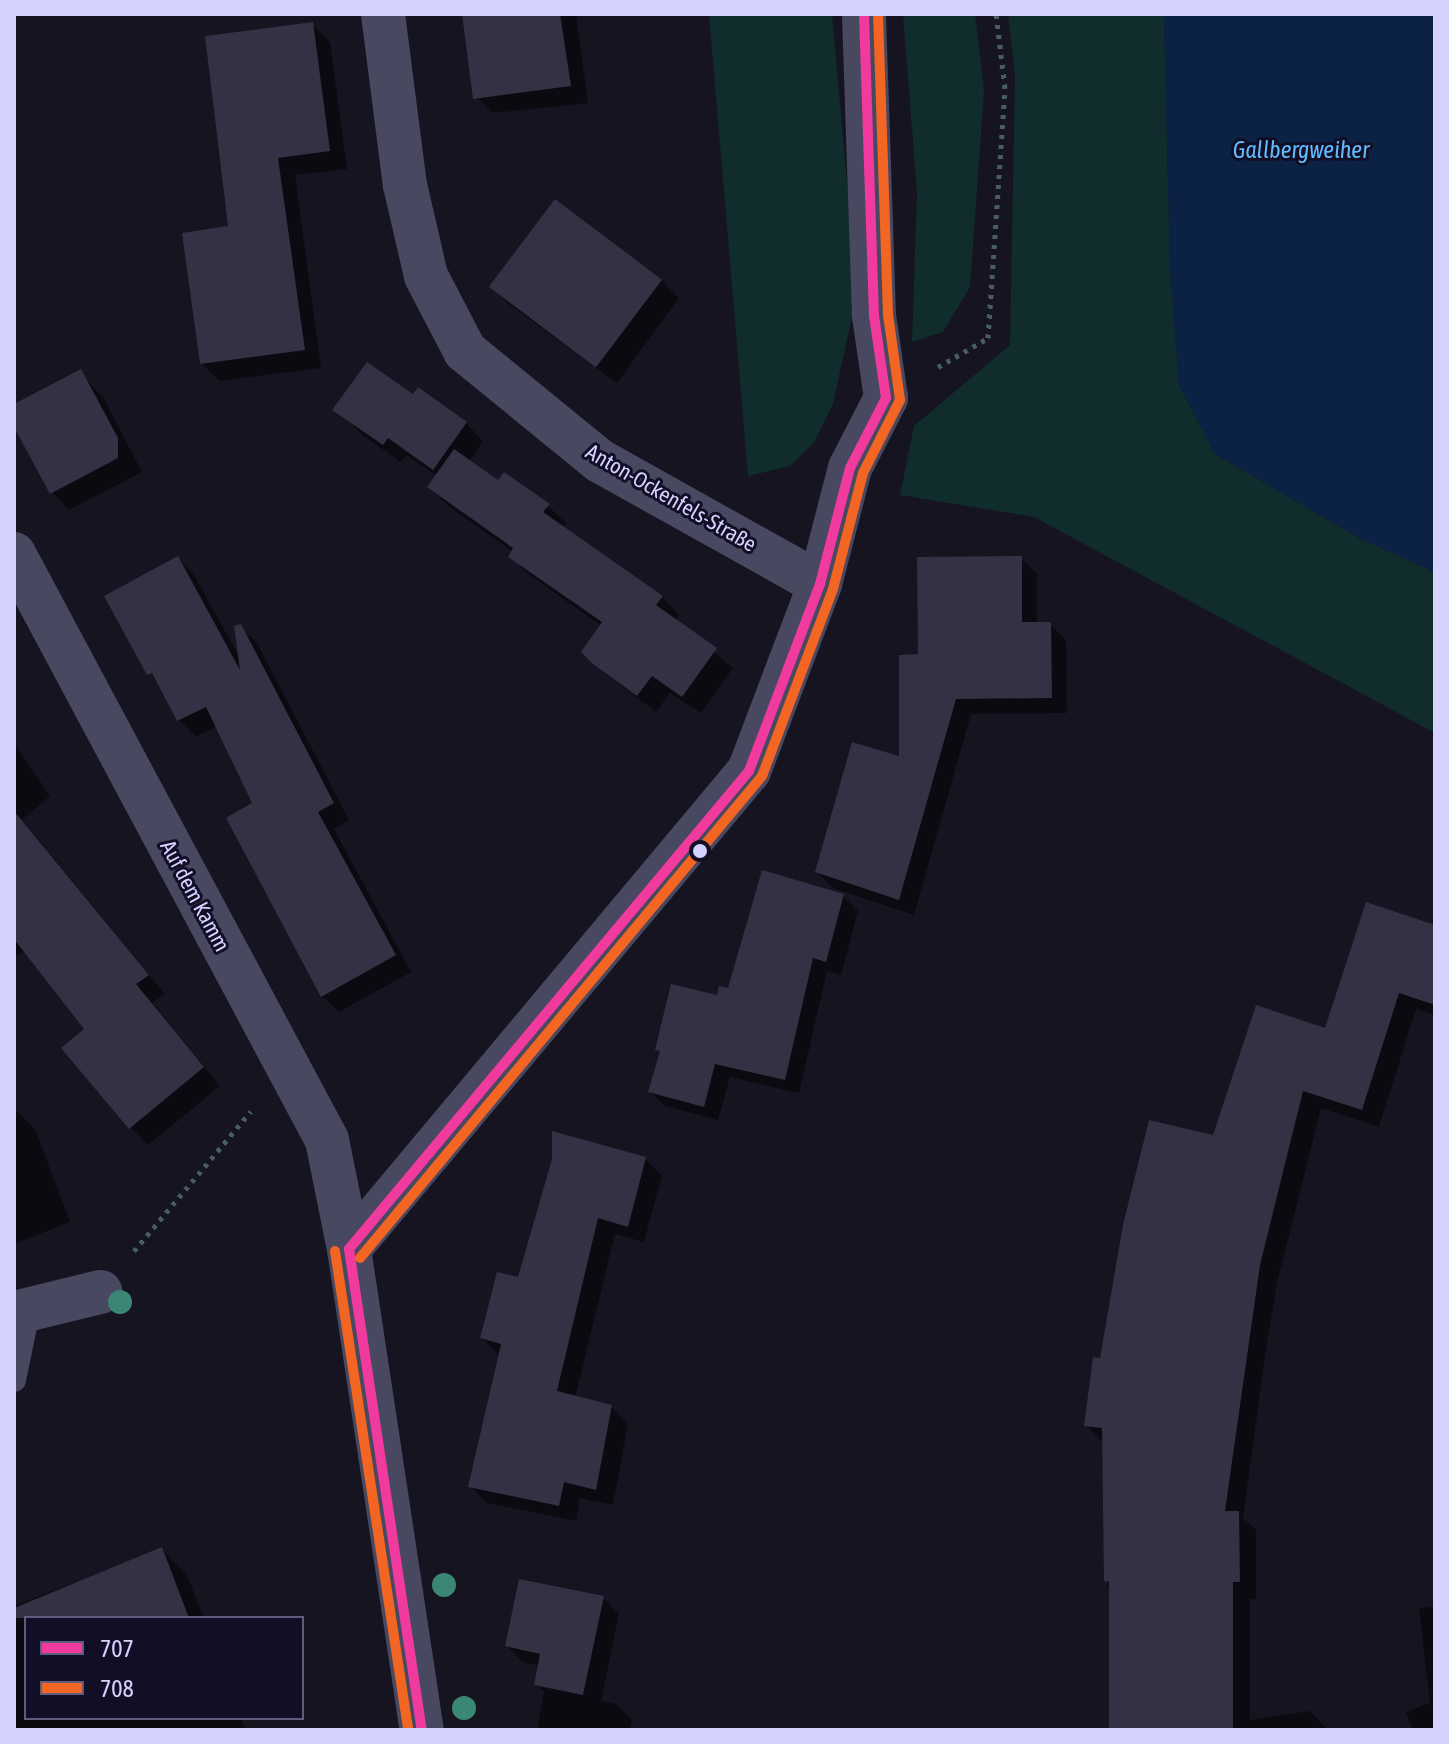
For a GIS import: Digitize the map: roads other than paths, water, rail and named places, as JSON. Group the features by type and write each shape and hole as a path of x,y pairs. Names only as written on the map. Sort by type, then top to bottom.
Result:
{"street":[{"name":"Anton-Ockenfels-Straße","path":"383,14 405,185 426,276 465,351 600,461 820,584"},
{"path":"349,1249 749,771 820,584 850,468 886,398 874,316 864,14"},
{"name":"Auf dem Kamm","path":"14,554 327,1140 349,1249 422,1730"},
{"path":"21,1313 100,1292"}],"lane":[{"path":"14,1380 21,1313"}],"water":[{"name":"Gallbergweiher","path":"1164,14 1435,14 1435,572 1361,539 1215,454 1179,385 1170,266"}]}
